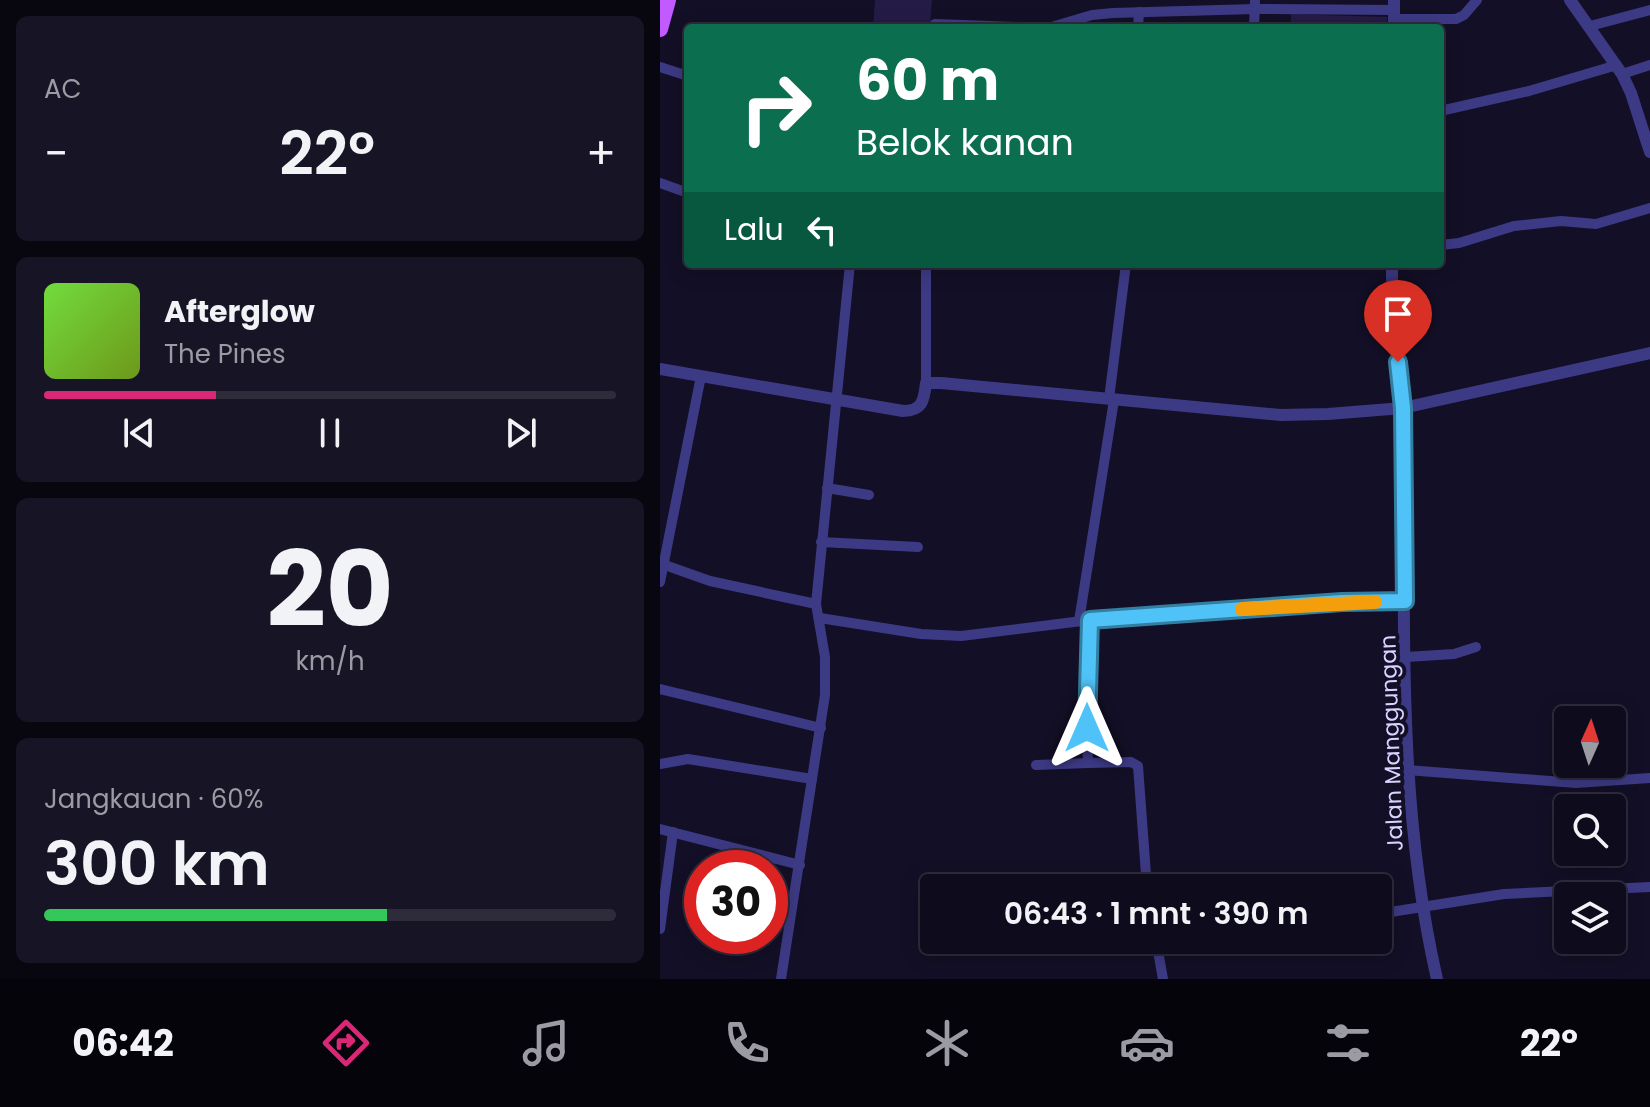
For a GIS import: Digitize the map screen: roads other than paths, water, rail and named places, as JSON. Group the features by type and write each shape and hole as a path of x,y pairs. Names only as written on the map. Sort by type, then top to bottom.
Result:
{"main road":[{"path":"660,29 668,0"}],"street":[{"path":"1063,24 1100,14 1255,4 1456,19 1464,15 1477,0"},
{"path":"1570,0 1620,70 1650,152"},
{"path":"1254,24 1255,4"},
{"path":"1590,26 1650,10"},
{"path":"1138,24 1139,12"},
{"path":"1444,110 1650,65"},
{"path":"660,67 684,75"},
{"path":"660,183 684,192"},
{"path":"1444,245 1514,226 1561,221 1596,224 1650,208"},
{"path":"781,979 821,728 826,674 816,604 850,268"},
{"path":"660,369 910,411 922,405 926,383 926,268"},
{"path":"1088,763 1084,620 1126,268"},
{"name":"Jalan Manggungan","path":"1392,268 1395,340 1403,408 1407,770 1415,857 1437,979"},
{"path":"926,383 1281,415 1403,408 1650,353"},
{"path":"660,582 701,376"},
{"path":"827,488 869,495"},
{"path":"821,542 918,547"},
{"path":"663,564 710,581 816,604"},
{"path":"820,618 945,637 1084,620 1342,602 1405,601"},
{"path":"1406,657 1454,654 1476,647"},
{"path":"660,689 821,728"},
{"path":"660,764 688,759 812,779"},
{"path":"1036,765 1131,762 1138,766 1146,874"},
{"path":"1407,770 1576,783 1650,778"},
{"path":"660,829 800,865"},
{"path":"660,929 673,832"},
{"path":"1392,911 1504,894 1650,887"},
{"path":"1159,954 1163,979"}]}
